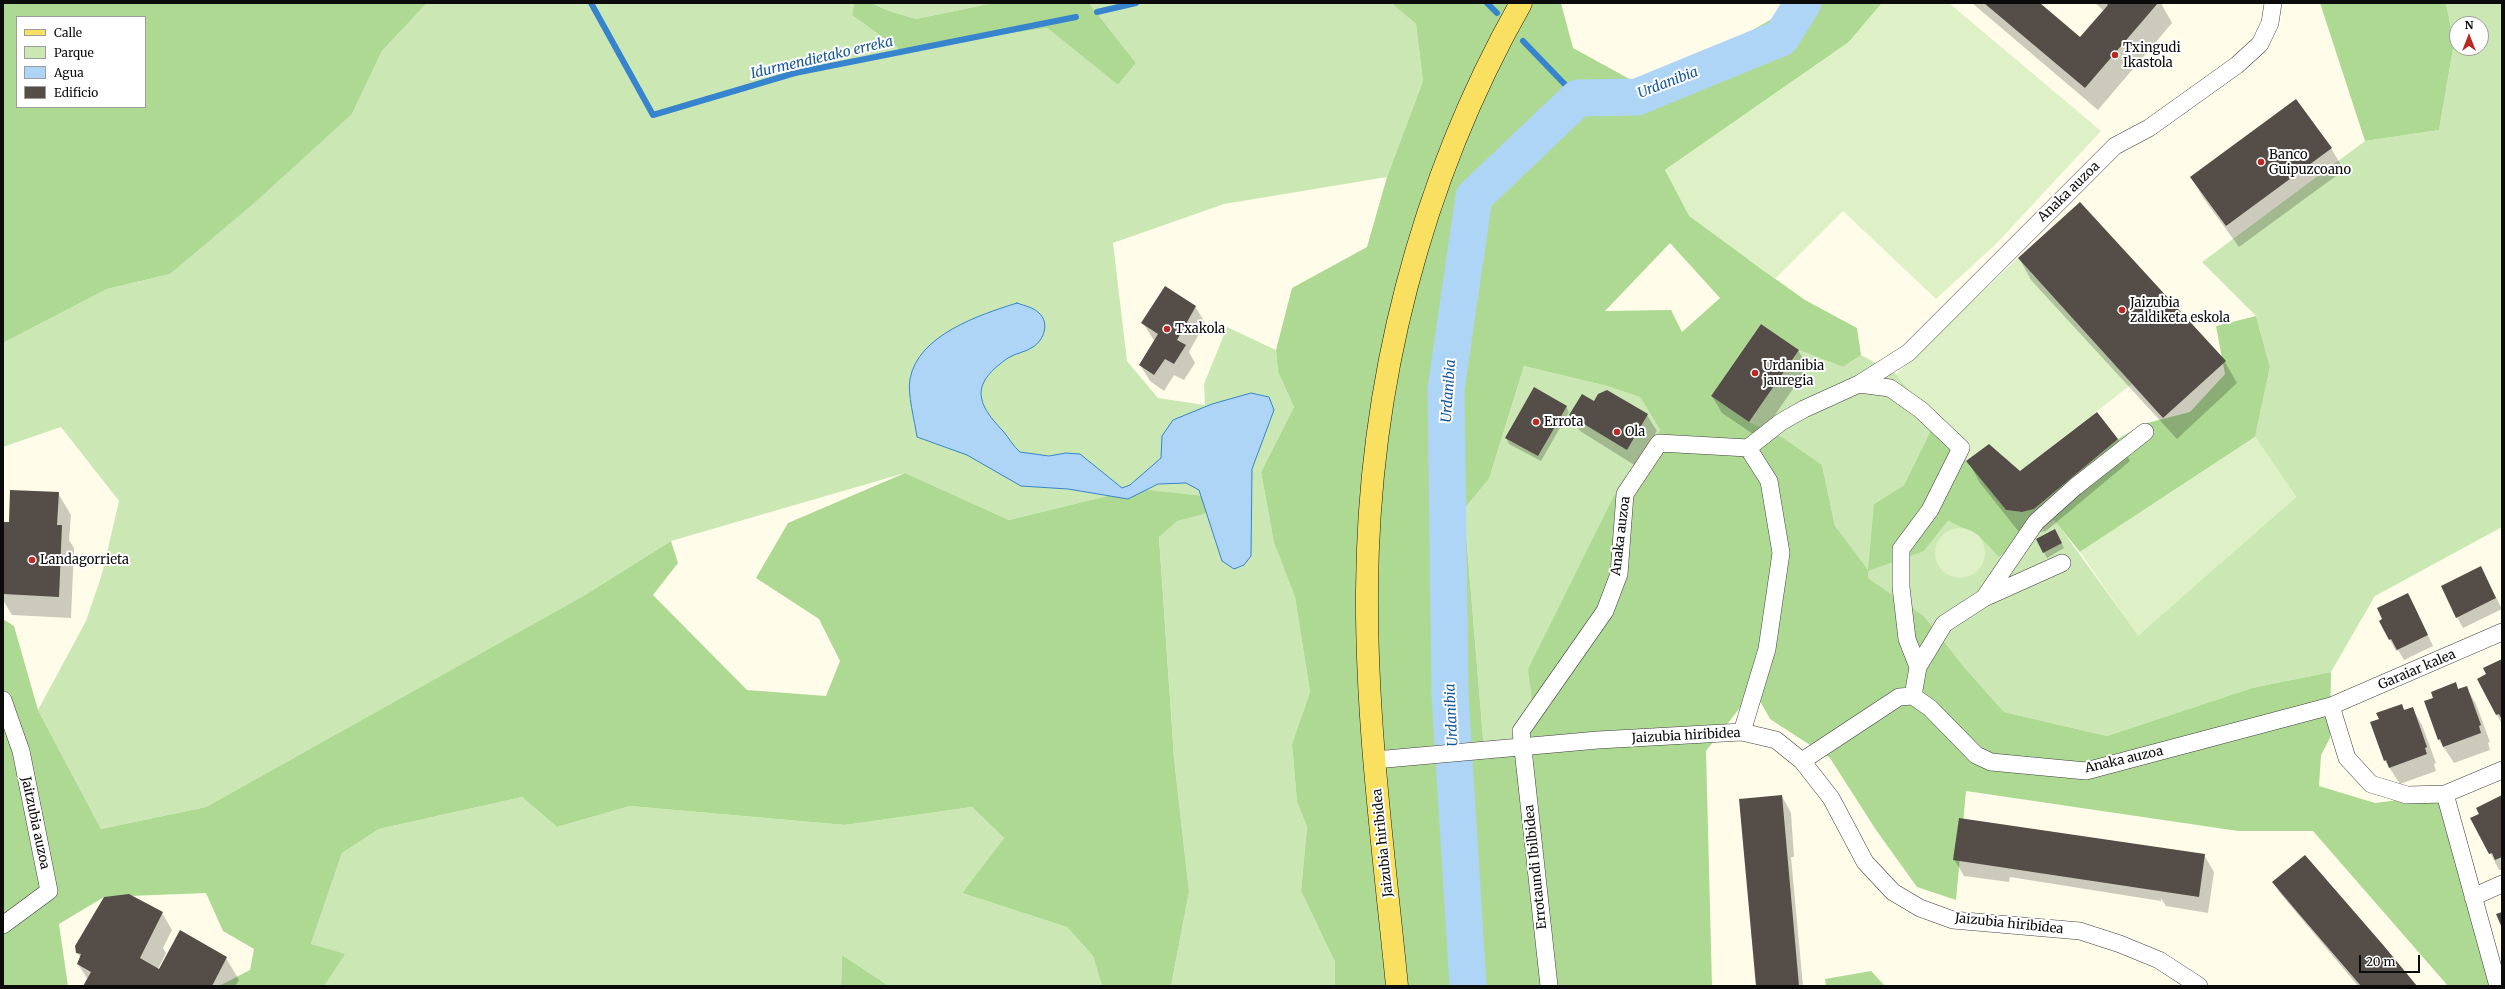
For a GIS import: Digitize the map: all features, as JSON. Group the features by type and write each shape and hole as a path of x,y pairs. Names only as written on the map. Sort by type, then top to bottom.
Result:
{"main road":[{"path":"1374,760 1369,668 1368,563 1374,462 1385,387 1412,267 1433,200 1473,98 1521,3"},
{"name":"Jaizubia hiribidea","path":"1374,760 1397,986"}],"street":[{"name":"Anaka auzoa","path":"1523,748 1521,731 1605,611 1618,574 1625,494 1659,443 1748,448 1781,422 1804,409 1858,384 1908,353 2115,146 2149,128 2237,65 2260,44 2270,23 2273,3"},
{"path":"1858,384 1890,388 1921,410 1961,448 1930,510 1901,549 1901,587 1907,639 1918,667"},
{"path":"1984,598 2036,522 2075,487 2145,432"},
{"path":"1742,732 1767,650 1781,553 1769,482 1748,448"},
{"path":"1802,761 1899,697 1913,696 1918,667 1944,624 1984,598 2062,563"},
{"name":"Garaiar kalea","path":"2331,706 2502,632"},
{"name":"Anaka auzoa","path":"1913,696 1930,708 1976,755 1991,762 2086,771 2331,706"},
{"name":"Jaitzubia auzoa","path":"3,700 21,751 49,891 3,925"},
{"path":"2331,706 2347,758 2370,784 2407,795 2445,794 2502,770"},
{"name":"Jaizubia hiribidea","path":"1374,760 1523,748 1598,740 1742,732 1776,740 1802,761 1831,798 1866,862 1894,892 1920,908 1953,920 2080,932 2120,944 2158,960 2199,986"},
{"name":"Errotaundi Ibilbidea","path":"1523,748 1549,986"},
{"path":"2445,794 2498,986"},
{"path":"2473,897 2502,884"}],"green space":[{"path":"3,3 427,3 382,51 352,114 254,203 170,274 107,289 3,343"},
{"path":"427,3 854,3 852,15 900,50 1047,28 1118,85 1136,63 1089,3 1391,3 1416,24 1423,81 1387,177 1224,204 1113,243 1127,361 1158,398 1205,405 1204,384 1227,327 1276,350 1278,372 1294,407 1261,472 1274,543 1295,597 1310,692 1292,744 1297,802 1307,827 1301,891 1335,962 1335,986 1171,986 1189,892 1174,758 1159,536 1177,520 1206,513 1136,489 1009,520 905,473 671,541 585,595 206,807 101,829 38,710 86,621 102,574 119,501 61,427 3,447 3,343 107,289 170,274 352,114 382,51"},
{"path":"854,3 871,3 889,11 916,19 993,3 1089,3 1136,63 1118,85 1047,28 900,50 852,15"},
{"path":"871,3 993,3 916,19 889,11"},
{"path":"1391,3 1561,3 1573,48 1635,82 1691,66 1799,3 1882,3 1849,42 1665,170 1749,260 1805,300 1857,328 1861,355 1843,367 1799,350 1761,324 1711,396 1749,422 1783,438 1822,465 1835,526 1868,570 1874,504 1904,485 1935,422 2006,510 2022,512 2034,509 2118,439 2143,424 2190,412 2225,374 2216,326 2256,316 2270,367 2255,437 2080,552 2054,520 1999,557 1978,535 1948,521 1924,551 1868,571 1868,578 1924,616 1964,667 2004,712 2107,736 2252,688 2331,672 2330,738 2321,755 2319,786 2375,803 2445,794 2498,986 2448,986 2313,831 2238,831 1966,791 1956,900 1917,887 1876,830 1830,758 1770,719 1754,690 1706,751 1712,986 1335,986 1335,962 1301,891 1307,827 1297,802 1292,744 1310,692 1295,597 1274,543 1261,472 1294,407 1278,372 1276,350 1292,288 1367,247 1387,177 1423,81 1416,24","holes":["1670,243 1720,298 1682,332 1671,310 1605,311","1524,366 1607,386 1640,397 1660,430 1620,484 1528,669 1533,708 1523,748 1484,750 1464,509 1489,479"]},
{"path":"1882,3 1949,3 2101,131 1996,244 1936,299 1843,211 1775,279 1689,216 1665,170 1849,42"},
{"path":"2320,3 2446,3 2449,18 2449,56 2452,56 2439,130 2365,141"},
{"path":"2446,3 2502,3 2502,527 2375,596 2331,672 2252,688 2107,736 2004,712 1964,667 1924,616 1868,578 1835,526 1822,465 1749,422 1799,350 1843,367 1861,355 1896,374 1935,422 1904,485 1874,504 1924,551 1948,521 1978,535 2000,557 2054,519 2138,635 2296,497 2255,437 2270,367 2256,316 2202,262 2365,141 2439,130 2452,56 2489,56 2489,16 2449,16 2449,18"},
{"path":"2018,258 2132,384 2020,471 1989,444 1966,461 1896,374"},
{"path":"1524,366 1607,386 1640,397 1660,430 1620,484 1533,708 1523,748 1484,750 1464,509 1489,479"},
{"path":"2255,437 2296,497 2138,636 2080,552"},
{"path":"905,473 1009,520 1136,489 1204,496 1207,513 1177,521 1159,537 1174,758 1189,892 1171,986 1102,986 1093,956 1067,927 962,893 1004,838 972,807 845,825 630,806 557,827 522,797 379,829 342,853 311,944 345,954 324,986 219,986 250,970 254,949 223,931 206,893 104,897 59,924 68,986 3,986 3,619 14,626 38,710 101,829 206,807 585,595 671,541 678,563 653,595 747,690 826,696 840,661 819,619 756,578 788,523"},
{"path":"1960,528 1969,530 1980,539 1985,553 1983,562 1974,573 1960,578 1951,576 1940,567 1935,553 1937,544 1946,533"},
{"path":"522,797 557,827 630,806 845,825 972,807 1004,838 962,893 1067,927 1093,956 1102,986 889,986 842,955 841,986 324,986 311,944 342,853 379,829"},
{"path":"842,955 889,986 841,986"},
{"path":"1871,971 1885,986 1826,986 1825,979"}],"water":[{"path":"1017,303 1034,309 1039,313 1045,326 1043,336 1033,347 1011,356 996,367 983,384 981,393 982,401 986,410 1020,452 1049,456 1066,453 1080,454 1122,488 1130,485 1161,458 1162,436 1173,420 1212,404 1251,393 1269,397 1274,410 1252,469 1251,556 1244,565 1234,569 1222,561 1199,490 1186,483 1158,484 1128,499 1068,489 1021,486 967,455 917,437 910,400 909,385 915,364 925,350 937,339 952,329 985,314"}],"building":[{"path":"1984,3 2040,3 2080,37 2108,5 2106,3 2158,3 2085,88"},
{"name":"Banco Guipuzcoano","path":"2296,99 2332,148 2226,226 2190,177"},
{"name":"Jaizubia zaldiketa eskola","path":"2080,202 2226,361 2163,418 2018,258"},
{"name":"Txakola","path":"1165,286 1196,306 1177,340 1186,345 1174,364 1165,359 1154,375 1139,365 1158,334 1141,323"},
{"name":"Urdanibia jauregia","path":"1761,324 1799,350 1749,422 1711,396"},
{"name":"Errota","path":"1534,387 1567,406 1538,456 1505,438"},
{"name":"Ola","path":"1607,390 1648,414 1627,450 1569,415 1582,394 1594,401 1598,394"},
{"path":"2097,412 2118,439 2034,509 2022,512 2006,510 1966,461 1989,444 2020,471"},
{"name":"Landagorrieta","path":"10,490 59,492 57,525 62,525 59,597 3,594 3,522 9,522"},
{"path":"2055,529 2062,543 2043,553 2036,539"},
{"path":"2481,566 2496,598 2456,618 2441,586"},
{"path":"2408,593 2428,635 2397,650 2391,639 2389,640 2379,621 2382,619 2377,608"},
{"path":"2502,659 2502,720 2499,714 2496,715 2477,679 2486,674 2483,668"},
{"path":"2456,682 2458,689 2467,686 2481,725 2479,726 2481,733 2443,747 2440,739 2438,740 2424,701 2433,698 2431,692"},
{"path":"2402,704 2404,710 2413,707 2427,747 2425,748 2427,754 2389,768 2386,760 2384,761 2370,722 2379,719 2376,713"},
{"path":"1782,795 1799,986 1756,986 1739,799"},
{"path":"2502,795 2502,857 2495,860 2492,853 2489,854 2470,818 2479,814 2476,808"},
{"path":"1959,818 2205,854 2199,897 1953,860"},
{"path":"2305,855 2417,986 2361,986 2299,914 2272,882"},
{"path":"129,894 163,912 140,958 159,969 180,930 227,957 212,986 83,986 91,972 77,964 81,954 76,953 75,946 104,897"},
{"path":"2502,912 2502,928 2496,914"}],"waterway":[{"name":"Idurmendietako erreka","path":"591,3 653,115 795,73 1076,17"},
{"name":"Idurmendietako erreka","path":"1097,12 1136,3"},
{"name":"Idurmendietako erreka","path":"1487,3 1497,13"},
{"name":"Urdanibia","path":"1468,986 1450,695 1446,389 1474,197 1578,98 1637,97 1781,38 1803,3"},
{"name":"Idurmendietako erreka","path":"1523,41 1578,98"}],"place":[{"name":"Txingudi Ikastola","path":"2115,55"},
{"name":"Banco Guipuzcoano","path":"2261,162"},
{"name":"Jaizubia zaldiketa eskola","path":"2122,310"},
{"name":"Txakola","path":"1167,329"},
{"name":"Urdanibia jauregia","path":"1755,373"},
{"name":"Errota","path":"1536,422"},
{"name":"Ola","path":"1617,432"},
{"name":"Landagorrieta","path":"32,560"}]}
